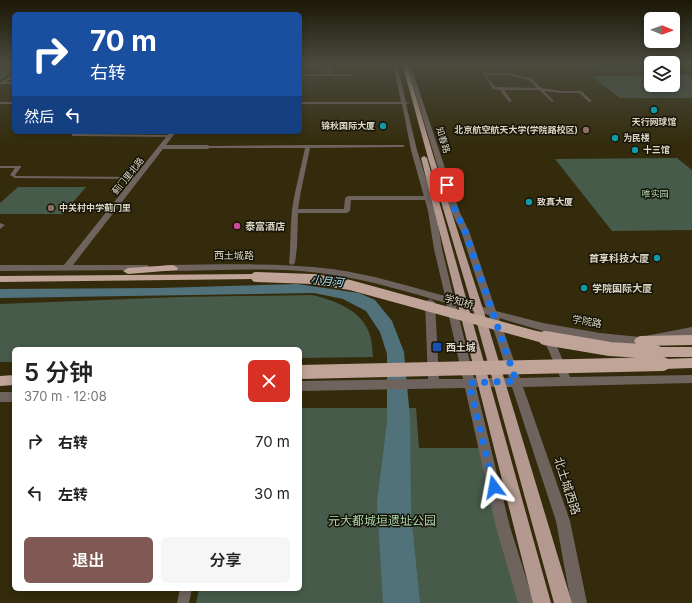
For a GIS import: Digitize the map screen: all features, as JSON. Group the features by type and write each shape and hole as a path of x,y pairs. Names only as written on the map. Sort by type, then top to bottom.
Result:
{"highway":[{"path":"0,279 43,279 173,268"},
{"name":"学知桥","path":"43,279 256,277 313,279 350,285 536,336 610,349 656,352 692,352"},
{"path":"640,341 692,340"},
{"path":"302,372 692,363"},
{"path":"0,381 12,380"}],"main road":[{"path":"404,91 406,103 464,305 476,383 542,603"},
{"name":"知春路","path":"412,91 500,382"},
{"path":"500,382 563,603"}],"street":[{"path":"403,91 414,150 432,211 438,249 451,302 476,383 503,526 526,603"},
{"name":"知春路","path":"417,91 456,212 465,231 516,381"},
{"path":"503,91 510,101"},
{"path":"542,91 552,101"},
{"path":"556,91 580,92 590,101"},
{"path":"0,102 12,102"},
{"path":"302,103 406,103"},
{"path":"76,134 74,136 110,134 172,134"},
{"name":"蓟门里北路","path":"67,267 172,134"},
{"path":"292,263 295,211 308,146"},
{"path":"162,147 403,146"},
{"path":"0,167 19,167 12,175 15,177 138,178"},
{"path":"295,211 347,211 348,198 428,198"},
{"name":"西土城路","path":"0,268 296,268 332,272 375,280 478,309"},
{"path":"430,296 430,385"},
{"name":"学院路","path":"478,309 543,327 600,337 640,341 692,331"},
{"path":"543,327 567,381"},
{"path":"302,386 430,385 516,381 692,379"},
{"name":"北土城西路","path":"516,381 563,521 579,603"},
{"path":"0,397 12,397"},
{"path":"183,603 186,591"}],"green space":[{"path":"611,91 692,91 692,98 620,98"},
{"name":"唯实园","path":"677,158 692,170 692,230 612,231 555,159"},
{"path":"18,187 86,187 63,214 0,214 0,203"},
{"path":"312,295 344,306 358,316 364,323 369,333 372,343 373,357 302,358 302,347 12,347 12,362 0,362 0,304 180,297"},
{"name":"元大都城垣遗址公园","path":"302,408 416,408 419,448 484,448 526,603 196,603 199,591 302,591"}],"water":[{"path":"297,284 359,293 375,300 392,321 404,352 410,418 411,514 420,603 383,603 377,502 387,423 387,354 380,332 366,311 343,299 314,293 0,298 0,289 159,288"}],"place":[{"name":"天行网球馆","path":"654,110"},
{"name":"锦秋国际大厦","path":"383,126"},
{"name":"北京航空航天大学(学院路校区)","path":"586,130"},
{"name":"为民楼","path":"615,138"},
{"name":"十三馆","path":"635,150"},
{"name":"致真大厦","path":"529,202"},
{"name":"中关村中学蓟门里","path":"51,208"},
{"name":"泰富酒店","path":"237,226"},
{"name":"首享科技大厦","path":"657,258"},
{"name":"学院国际大厦","path":"584,288"},
{"name":"西土城","path":"437,347"}],"route":[{"path":"447,185 456,212 465,231 516,381 469,383 494,487"}],"water label":[{"name":"小月河","path":"327,281"}]}
